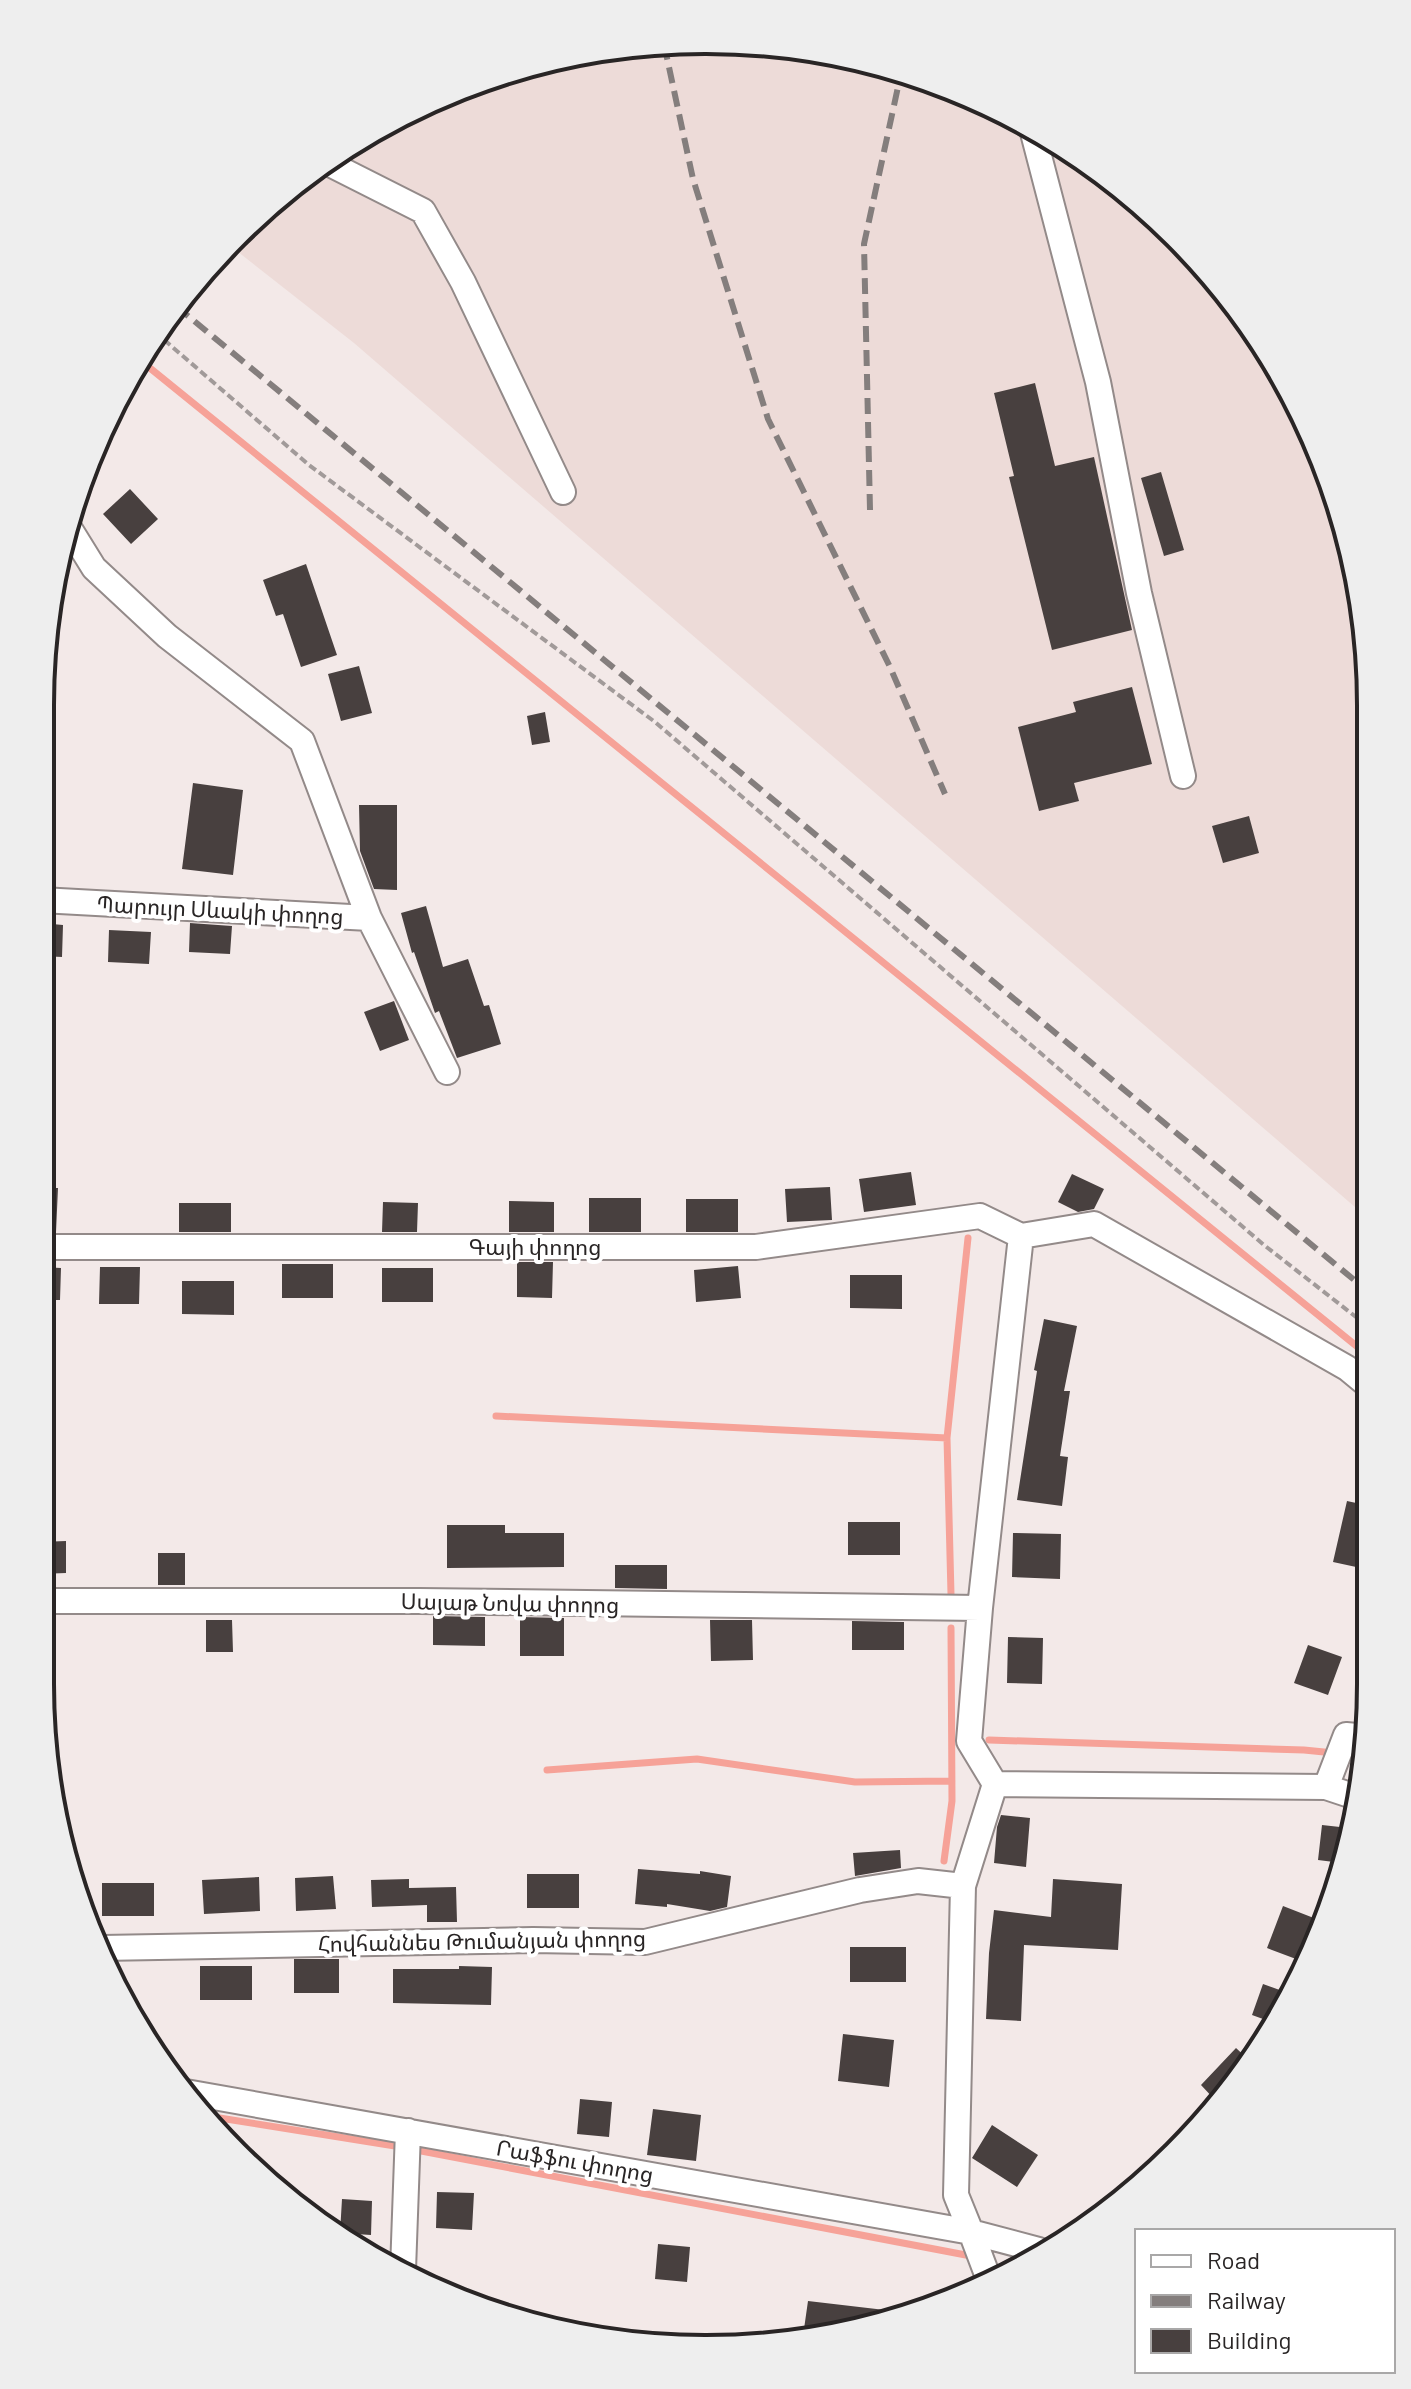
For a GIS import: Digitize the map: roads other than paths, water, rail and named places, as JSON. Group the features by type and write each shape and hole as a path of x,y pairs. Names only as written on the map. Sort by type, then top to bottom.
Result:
{"street":[{"path":"1036,144 1098,382 1139,593 1183,776"},
{"path":"338,168 423,211 463,282 563,492"},
{"path":"76,538 94,568 167,636 302,741 369,918"},
{"name":"Պարույր Սևակի փողոց","path":"54,901 369,918 447,1072"},
{"name":"Գայի փողոց","path":"54,1247 756,1247 980,1216 1021,1236"},
{"path":"986,2272 956,2195 963,1886 995,1784 969,1741 980,1608 1021,1236 1094,1224 1357,1376"},
{"name":"Սայաթ Նովա փողոց","path":"54,1601 420,1601 980,1608"},
{"path":"1326,1787 1346,1735 1355,1736"},
{"path":"995,1784 1326,1787 1347,1794"},
{"name":"Հովհաննես Թումանյան փողոց","path":"110,1948 533,1940 645,1942 860,1890 918,1881 963,1886"},
{"name":"Րաֆֆու փողոց","path":"202,2096 408,2143 971,2232 1031,2248"},
{"path":"403,2261 408,2143"}],"waterway":[{"path":"149,367 1357,1346"},
{"path":"951,1594 947,1438 968,1238"},
{"path":"496,1416 947,1438"},
{"path":"944,1861 952,1801 951,1628"},
{"path":"989,1740 1304,1750 1353,1755"},
{"path":"547,1770 697,1759 855,1782 952,1781"},
{"path":"221,2118 395,2146 971,2256"}],"railway":[{"path":"666,55 693,179 768,419 890,667 945,794"},
{"path":"870,510 864,244 899,84"},
{"path":"186,314 1357,1282"}]}
